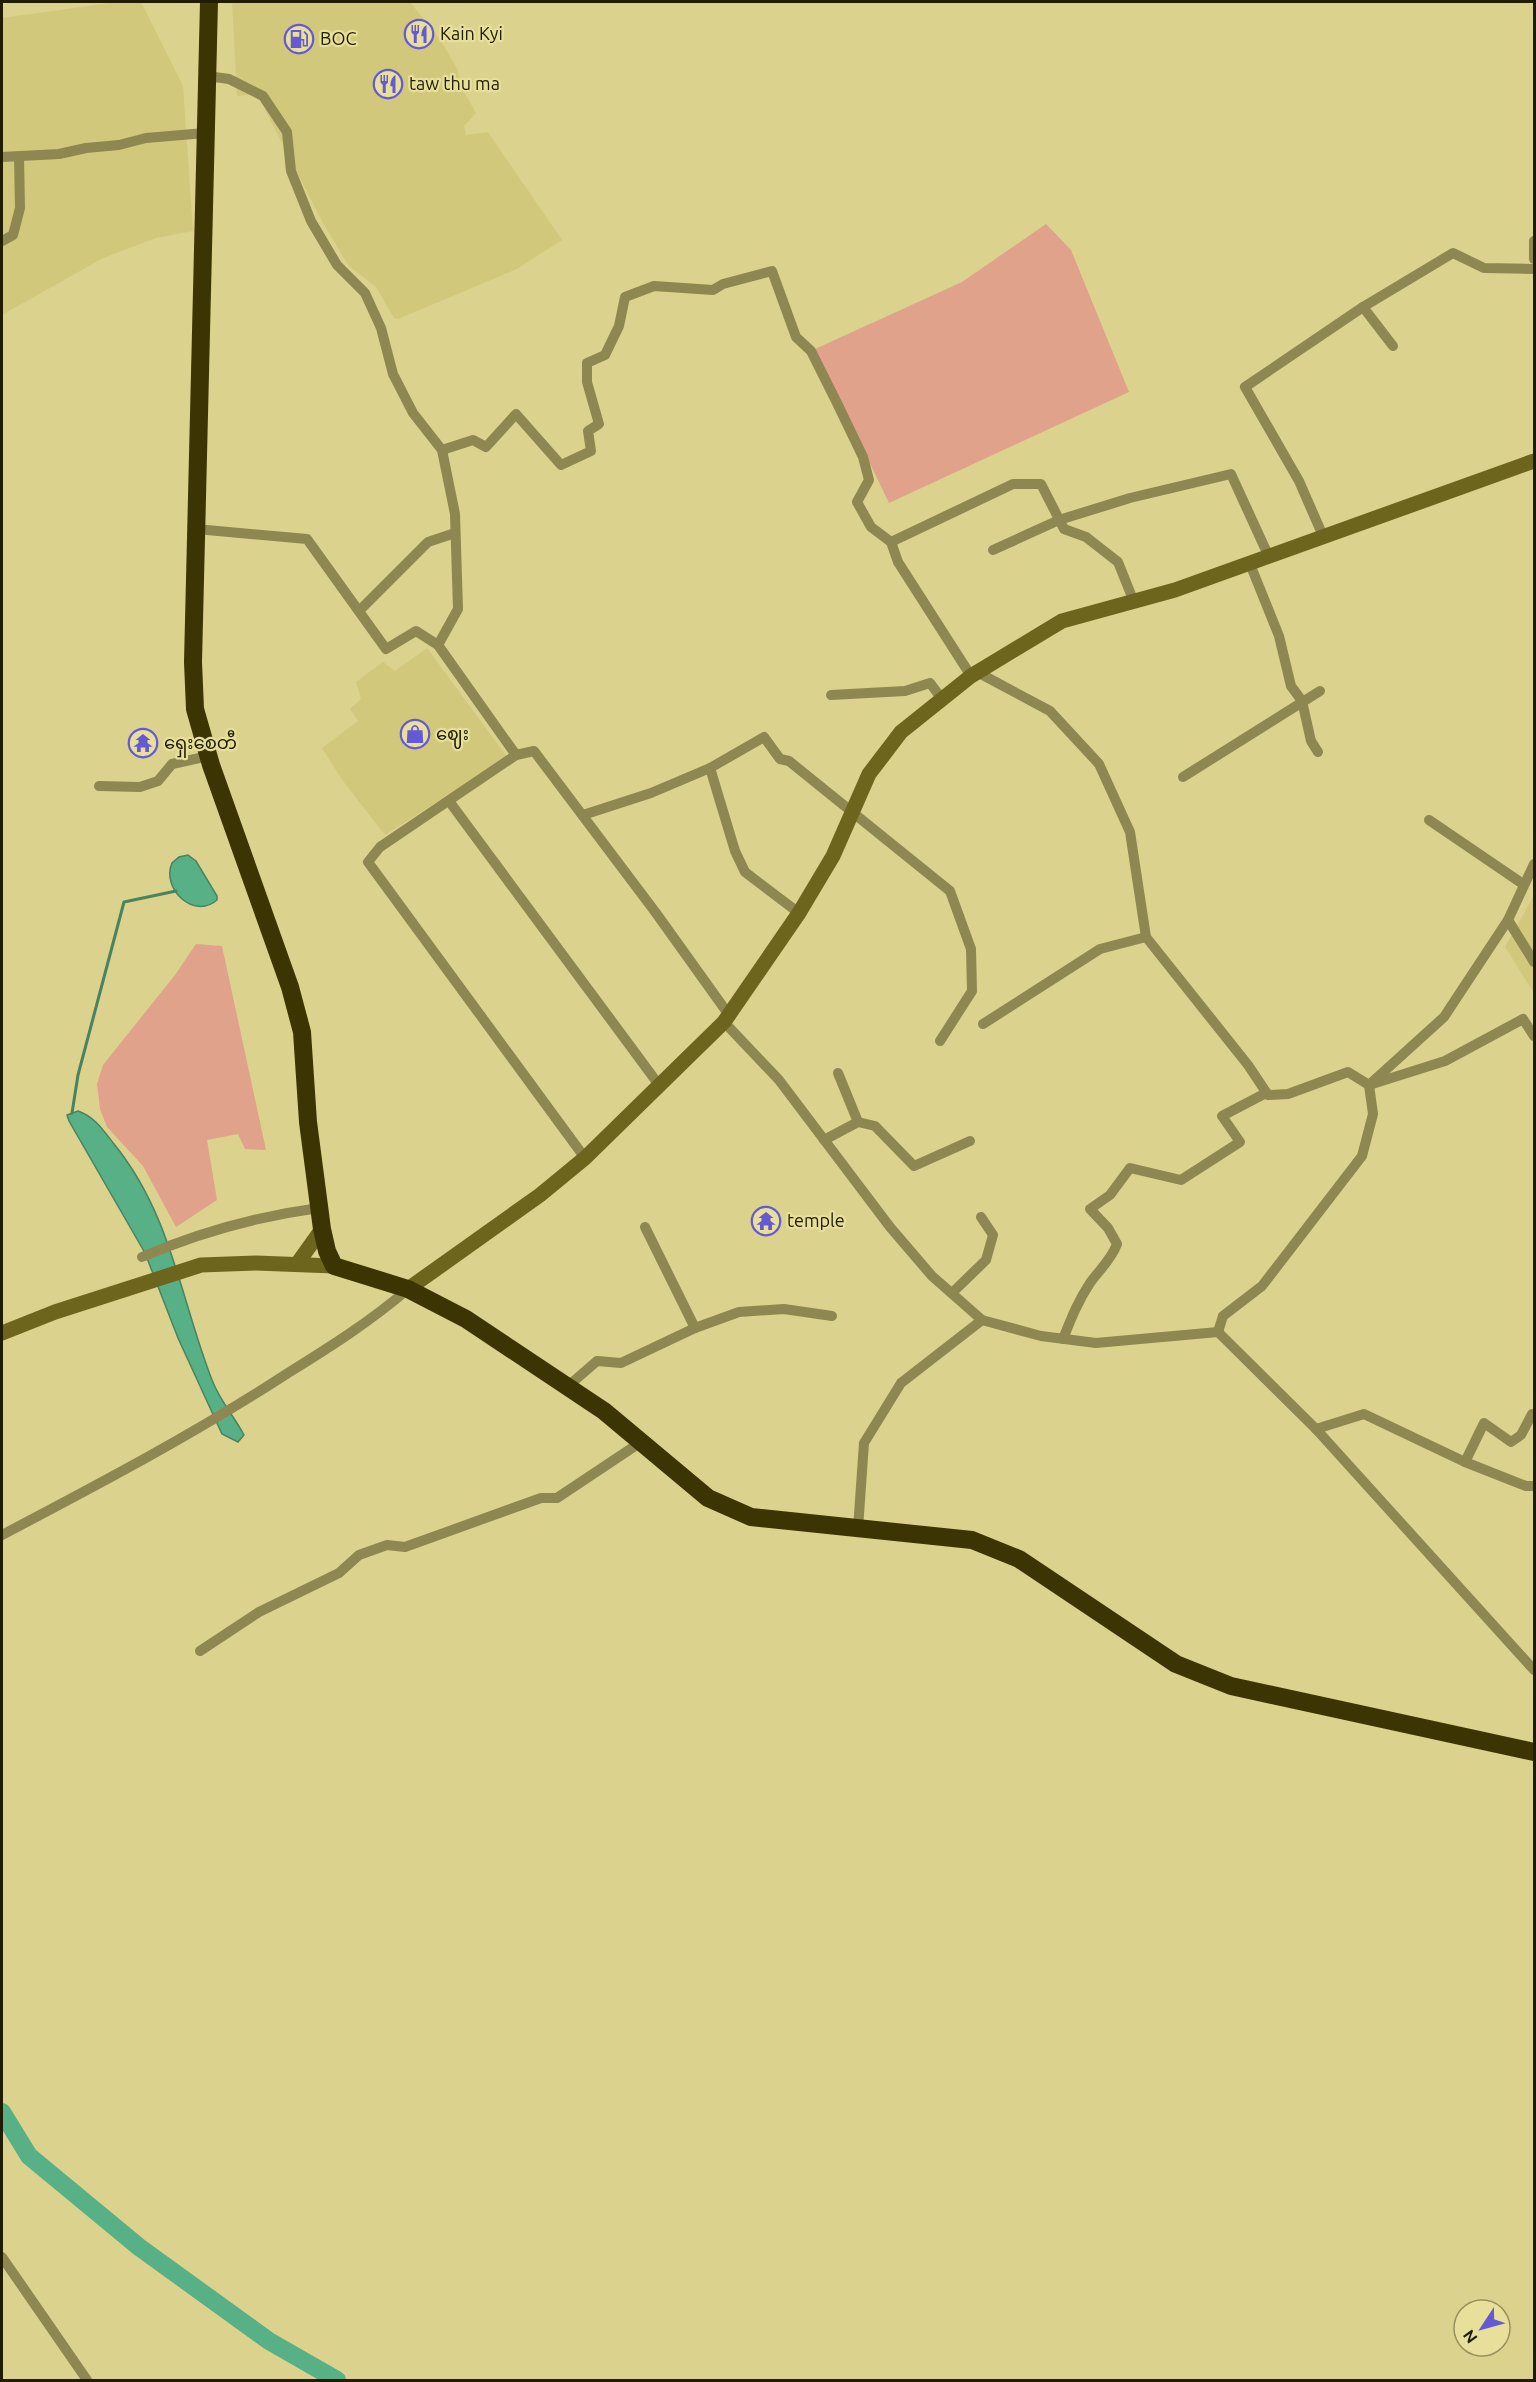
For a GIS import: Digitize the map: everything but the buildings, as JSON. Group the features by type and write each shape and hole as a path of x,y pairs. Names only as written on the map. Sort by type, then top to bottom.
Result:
{"highway":[{"path":"208,2 193,662 195,710 290,987 302,1032 308,1122 319,1208 327,1251 334,1266 408,1289 466,1319 604,1411 708,1498 751,1517 972,1540 1018,1559 1176,1664 1231,1686 1534,1752"}],"street":[{"path":"207,76 229,79 263,96 287,132 291,171 311,221 337,265 365,293 381,328 393,374 413,413 442,450 450,479 458,609 438,645"},
{"path":"2,157 59,154 86,148 119,145 146,138 206,133"},
{"path":"2,241 13,235 20,208 19,156"},
{"path":"1534,241 1534,259"},
{"path":"1323,537 1299,481 1245,387 1363,308 1453,253 1484,268 1534,269"},
{"path":"442,450 473,440 486,447 516,414 561,465 591,451 588,431 599,424 587,382 587,363 605,354 619,326 626,297 654,286 713,290 723,284 772,271 796,336 811,351 863,457 869,480 857,502 871,527 891,542 898,562 975,675 1050,711 1099,764 1130,832 1146,937 1248,1065 1268,1095 1288,1094 1348,1071 1370,1085"},
{"path":"1363,308 1393,346"},
{"path":"2,1535 106,1481 234,1408 376,1316 408,1289 540,1195 585,1158 726,1018 799,913 833,856 869,774 901,732 975,675 1062,621 1134,602 1250,564 1534,461"},
{"path":"993,550 1059,520 1130,498 1231,474 1269,557"},
{"path":"891,542 1013,484 1041,484 1064,529 1086,537 1118,562 1134,602"},
{"path":"196,529 307,540 386,649 416,631 438,645 516,755"},
{"path":"359,612 428,542 455,533"},
{"path":"1250,564 1279,636 1290,686 1302,701 1311,741 1318,752"},
{"path":"831,695 905,691 930,683 942,699"},
{"path":"1183,777 1320,691"},
{"path":"583,815 651,793 710,768 764,737 780,759 789,761 950,891 971,949 972,991 940,1041"},
{"path":"585,1158 368,862 380,848 516,755 534,751 583,815 726,1018 779,1080 890,1227 932,1276 982,1320 1041,1336 1096,1342 1218,1332 1316,1429 1534,1670"},
{"path":"99,786 140,787 158,781 172,764 209,756"},
{"path":"710,768 735,851 745,872 799,913"},
{"path":"449,801 659,1085"},
{"path":"1429,820 1523,884"},
{"path":"1370,1085 1444,1017 1508,920 1534,864"},
{"path":"1508,920 1534,962"},
{"path":"983,1024 1100,949 1146,937"},
{"path":"1370,1085 1445,1061 1523,1019 1534,1036"},
{"path":"838,1073 858,1122"},
{"path":"1218,1332 1223,1316 1262,1286 1362,1156 1373,1114 1370,1085"},
{"path":"1063,1339 1076,1305 1092,1281 1113,1257 1117,1244 1108,1228 1090,1209 1110,1195 1130,1168 1181,1180 1240,1142 1222,1116 1266,1093"},
{"path":"824,1140 858,1122 875,1125 914,1166 970,1141"},
{"path":"142,1257 177,1242 281,1213 319,1208"},
{"path":"952,1293 986,1260 993,1235 981,1217"},
{"path":"645,1227 695,1328"},
{"path":"297,1264 322,1229"},
{"path":"2,1333 55,1312 201,1265 334,1266"},
{"path":"567,1387 597,1361 621,1363 695,1328 739,1312 784,1309 832,1316"},
{"path":"858,1529 864,1443 901,1383 982,1320"},
{"path":"1316,1429 1364,1414 1465,1462 1526,1486 1534,1486"},
{"path":"1465,1462 1484,1423 1511,1442 1521,1435 1532,1414"},
{"path":"200,1651 259,1611 339,1573 359,1555 387,1545 405,1547 541,1498 557,1498 640,1442"},
{"path":"2,2257 87,2380"}],"shaded area":[{"path":"117,2 141,2 183,86 193,231 156,238 103,258 2,315 2,18"},
{"path":"232,2 410,2 441,41 458,70 459,83 476,113 464,126 466,135 488,132 562,240 517,269 398,319 394,318 376,287 349,266 344,258 324,225 257,94 237,96"},
{"path":"1046,224 1071,250 1129,392 889,503 815,349 962,282"},
{"name":"ဈေး","path":"427,648 507,757 385,835 343,781 322,748 358,721 350,709 361,699 356,682 383,662 395,671"},
{"path":"188,855 196,861 217,896 217,900 208,905 190,904 182,899 171,883 172,863 179,857"},
{"path":"1534,895 1534,993 1505,947"},
{"path":"196,944 222,946 266,1150 245,1149 238,1134 207,1140 217,1200 176,1227 143,1166 107,1127 100,1109 97,1084 103,1065 175,975"},
{"path":"78,1111 94,1120 102,1129 133,1171 149,1199 162,1228 212,1380 244,1435 238,1442 222,1434 178,1338 145,1253 69,1121 67,1115"}],"waterway":[{"path":"72,1113 78,1075 124,902 176,891"},
{"path":"2,2112 29,2156 139,2247 269,2341 337,2380"}],"place":[{"name":"Kain Kyi","path":"419,34"},
{"name":"BOC","path":"299,39"},
{"name":"taw thu ma","path":"388,84"},
{"name":"ဈေး","path":"415,734"},
{"name":"ရှေးစေတီ","path":"143,743"},
{"name":"temple","path":"766,1221"}]}
